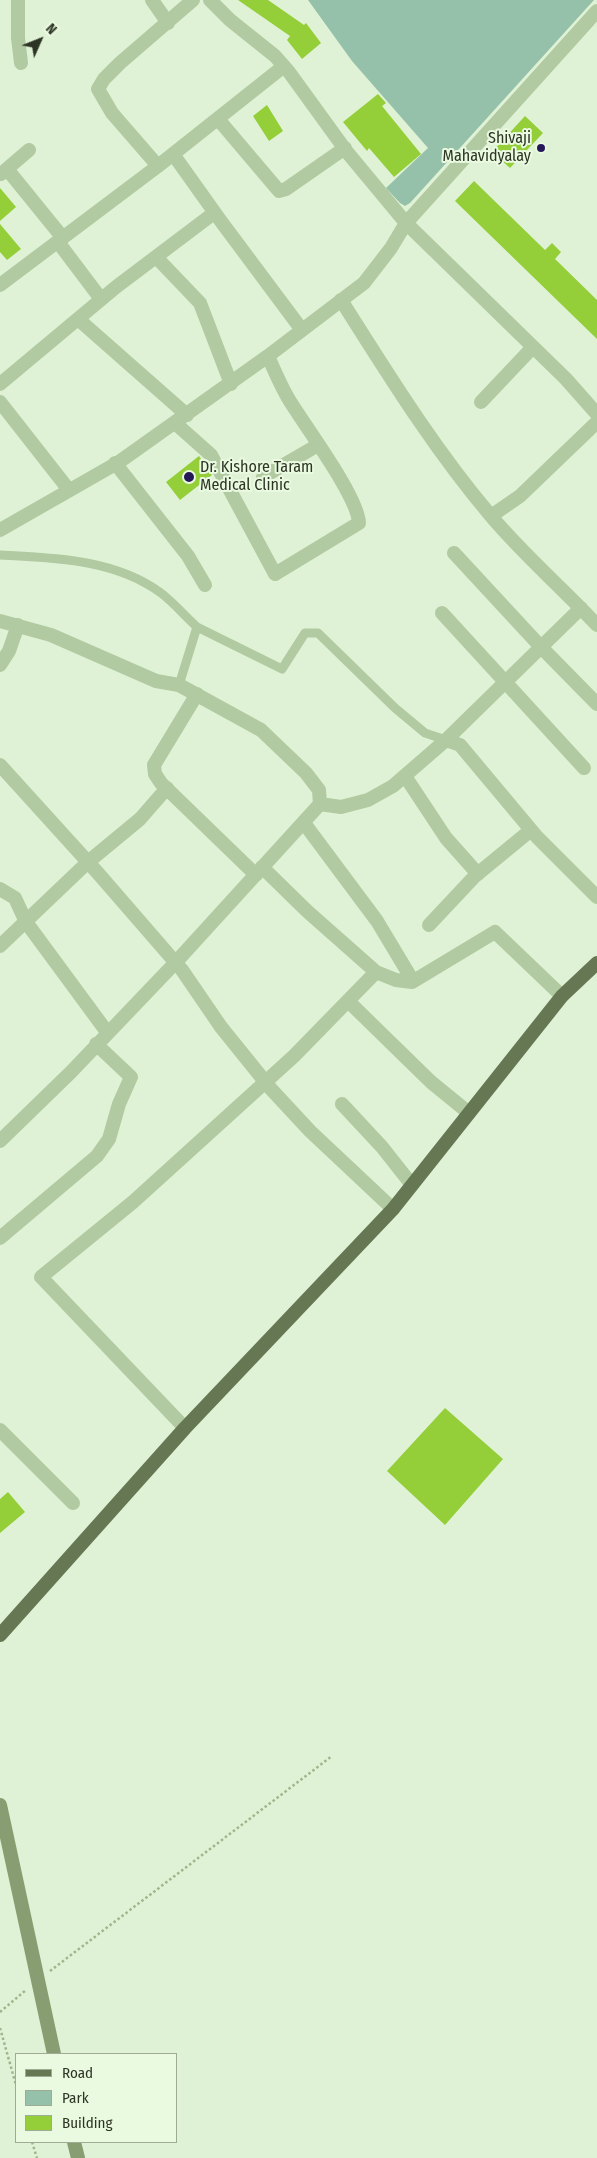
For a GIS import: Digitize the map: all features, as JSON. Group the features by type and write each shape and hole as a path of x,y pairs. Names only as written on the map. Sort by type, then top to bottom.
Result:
{"main road":[{"path":"0,1635 186,1428 393,1209 562,996 597,963"},
{"path":"0,1805 54,2053"},
{"path":"74,2143 78,2158"}],"street":[{"path":"18,0 18,38 21,62"},
{"path":"152,0 168,23"},
{"path":"158,166 112,113 98,89 104,79 120,63 193,0"},
{"path":"210,0 230,20 275,56 344,148 406,223 566,379 597,414"},
{"path":"0,530 116,463 181,419 231,384 364,283 406,223 597,11"},
{"path":"0,285 158,166 284,66"},
{"path":"218,119 279,190 286,189 344,148"},
{"path":"29,150 3,172 60,240 101,299"},
{"path":"173,154 214,213 302,330"},
{"path":"0,384 101,299 214,213"},
{"path":"156,257 200,303 219,357 231,384"},
{"path":"341,300 404,399 491,516 597,625"},
{"path":"78,319 181,419 211,455 275,574 359,523 359,513 287,396 268,356"},
{"path":"481,402 533,347"},
{"path":"0,402 69,490"},
{"path":"491,516 520,496 597,422"},
{"path":"263,477 318,445"},
{"path":"116,463 188,556 205,585"},
{"path":"454,553 597,704"},
{"path":"320,804 341,807 368,800 394,786 446,740 581,608"},
{"path":"442,614 584,768"},
{"path":"0,621 51,635 156,681 179,685 261,730 306,773 319,790 320,804 176,962 107,1032 71,1072 0,1141"},
{"path":"0,665 9,651 18,625"},
{"path":"197,694 154,765 155,774 167,788 259,871 376,972 396,980 413,981 495,932 562,996"},
{"path":"446,740 460,745 531,830 597,897"},
{"path":"0,766 176,962 221,1027 265,1082 310,1131 393,1209"},
{"path":"405,776 446,838 478,874"},
{"path":"0,946 88,862 140,819 167,788"},
{"path":"304,823 377,921 413,981"},
{"path":"429,925 478,874 531,830"},
{"path":"0,889 15,898 26,922 107,1032"},
{"path":"186,1428 41,1277 133,1202 294,1056 376,972"},
{"path":"348,1001 431,1082 469,1113"},
{"path":"0,1238 97,1156 109,1138 118,1104 131,1077 96,1044"},
{"path":"342,1104 412,1185"},
{"path":"0,1430 73,1503"}],"lane":[{"path":"0,555 71,560 125,573 161,593 197,627 282,669 305,633 318,633 396,708 425,733 446,740"},
{"path":"179,685 197,627"}],"path":[{"path":"0,2012 38,1980 332,1756"},
{"path":"0,2028 15,2081"},
{"path":"32,2143 37,2158"}],"green space":[{"path":"308,0 594,0 410,203 405,206 386,188 428,148 352,61"}],"building":[{"path":"238,0 268,0 304,25 306,23 321,43 302,59 287,40 290,36"},
{"path":"378,94 386,103 382,106 421,154 394,177 369,148 367,151 343,122"},
{"path":"267,105 283,131 269,141 253,116"},
{"path":"525,116 543,133 510,168 492,152"},
{"path":"474,181 545,250 552,243 561,252 555,259 597,300 597,339 455,201"},
{"path":"0,188 16,207 0,221"},
{"path":"0,224 21,249 7,260 0,252"},
{"path":"199,456 212,475 180,500 166,482"},
{"path":"445,1408 503,1459 445,1525 387,1471"},
{"path":"8,1492 25,1512 0,1533 0,1499"}],"place":[{"name":"Shivaji Mahavidyalay","path":"541,148"},
{"name":"Dr. Kishore Taram Medical Clinic","path":"189,477"}]}
